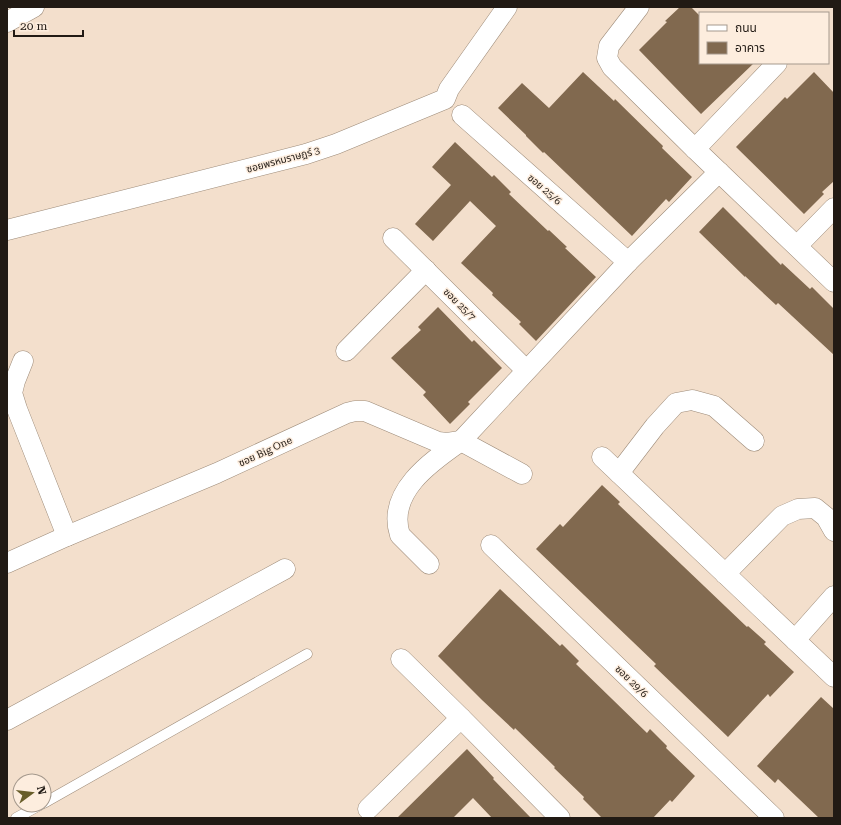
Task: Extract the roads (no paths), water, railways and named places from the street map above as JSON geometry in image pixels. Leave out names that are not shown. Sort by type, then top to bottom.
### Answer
[{"type":"street","points":[[7,22],[34,7]]},
{"type":"street","name":"ซอยพรหมราษฎร์ 3","points":[[7,230],[306,154],[336,144],[445,99],[449,89],[507,7]]},
{"type":"street","points":[[640,7],[609,46],[607,58],[612,67],[834,282]]},
{"type":"street","points":[[695,149],[776,64]]},
{"type":"street","name":"ซอย 25/6","points":[[462,115],[628,262]]},
{"type":"street","points":[[429,564],[400,535],[398,521],[399,508],[407,489],[421,471],[461,440],[628,262],[719,172]]},
{"type":"street","points":[[797,246],[834,208]]},
{"type":"street","name":"ซอย 25/7","points":[[393,238],[526,370]]},
{"type":"street","points":[[346,351],[426,270]]},
{"type":"street","points":[[23,361],[12,393],[67,536]]},
{"type":"street","points":[[619,473],[655,426],[676,403],[692,400],[714,406],[754,441]]},
{"type":"street","name":"ซอย Big One","points":[[7,563],[217,473],[347,413],[365,411],[438,442],[447,443],[461,440]]},
{"type":"street","points":[[461,440],[522,474]]},
{"type":"street","points":[[602,457],[834,677]]},
{"type":"street","points":[[725,574],[782,516],[798,509],[815,508],[826,517],[834,530]]},
{"type":"street","name":"ซอย 29/6","points":[[491,545],[774,818]]},
{"type":"street","points":[[7,720],[285,569]]},
{"type":"street","points":[[795,640],[834,596]]},
{"type":"street","points":[[401,659],[560,818]]},
{"type":"street","points":[[368,809],[461,718]]},
{"type":"lane","points":[[52,798],[307,654]]},
{"type":"lane","points":[[16,818],[25,813]]}]
